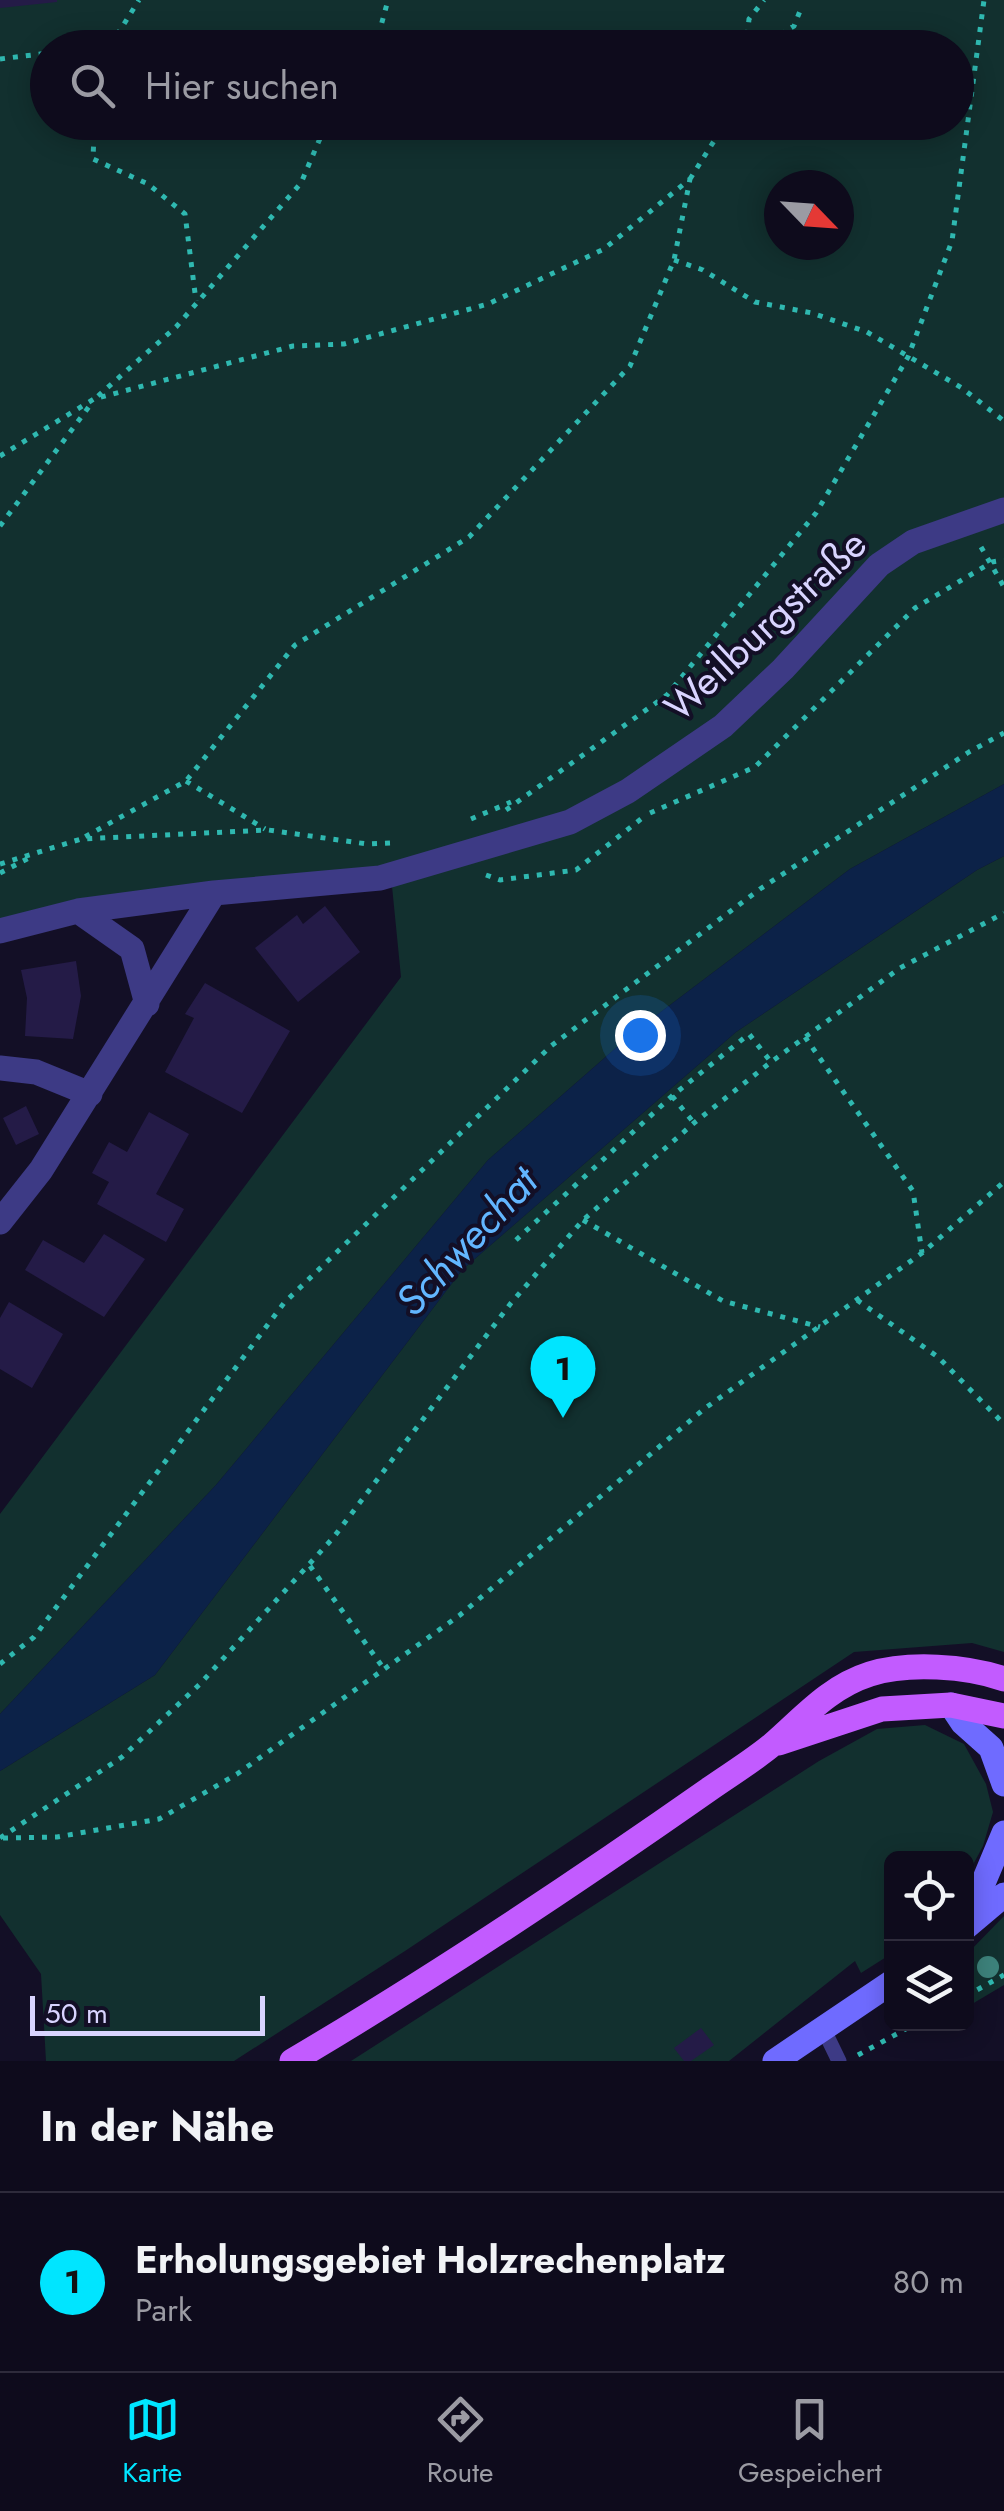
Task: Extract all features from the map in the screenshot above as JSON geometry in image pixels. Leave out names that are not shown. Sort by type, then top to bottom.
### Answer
[{"type":"main road","points":[[292,2061],[503,1932],[770,1746],[828,1693],[872,1673],[935,1666],[1004,1680]]},
{"type":"main road","points":[[770,1746],[882,1709],[951,1705],[1004,1716]]},
{"type":"street","name":"Weilburgstraße","points":[[0,931],[78,911],[214,892],[380,878],[570,822],[628,791],[722,726],[783,668],[879,565],[912,542],[1004,510]]},
{"type":"street","points":[[0,1222],[90,1094],[214,892]]},
{"type":"street","points":[[78,911],[132,950],[147,1004]]},
{"type":"street","points":[[0,1068],[36,1072],[90,1094]]},
{"type":"street","points":[[951,1705],[962,1723],[991,1748],[1004,1784]]},
{"type":"street","points":[[974,1897],[1004,1833]]},
{"type":"street","points":[[974,1920],[1004,1895]]},
{"type":"street","points":[[775,2061],[884,1987]]},
{"type":"lane","points":[[822,2026],[838,2061]]},
{"type":"path","points":[[120,30],[138,0]]},
{"type":"path","points":[[380,30],[388,0]]},
{"type":"path","points":[[748,30],[749,20],[764,0]]},
{"type":"path","points":[[974,75],[984,0]]},
{"type":"path","points":[[787,30],[794,26],[802,6]]},
{"type":"path","points":[[0,59],[30,55]]},
{"type":"path","points":[[94,140],[92,159],[148,184],[185,214],[196,301]]},
{"type":"path","points":[[0,456],[94,400],[176,327],[300,184],[319,140]]},
{"type":"path","points":[[0,526],[94,400],[293,346],[344,344],[488,304],[604,248],[690,179],[715,140]]},
{"type":"path","points":[[523,797],[667,694],[816,513],[908,356],[952,241],[965,140]]},
{"type":"path","points":[[80,839],[186,781],[295,645],[469,537],[630,366],[674,260],[690,179]]},
{"type":"path","points":[[674,260],[703,270],[756,302],[812,313],[867,332],[962,388],[1004,422]]},
{"type":"path","points":[[964,524],[992,562],[1004,587]]},
{"type":"path","points":[[0,1664],[34,1637],[284,1303],[551,1046],[760,889],[1004,733]]},
{"type":"path","points":[[186,781],[268,830]]},
{"type":"path","points":[[0,864],[80,839],[268,830],[367,844],[400,843]]},
{"type":"path","points":[[0,872],[52,846]]},
{"type":"path","points":[[0,1838],[122,1757],[200,1684],[333,1538],[511,1304],[583,1220],[694,1122],[771,1062],[900,968],[1004,913]]},
{"type":"path","points":[[516,1240],[672,1096],[749,1034],[771,1062]]},
{"type":"path","points":[[805,1038],[913,1191],[922,1253]]},
{"type":"path","points":[[672,1096],[694,1122]]},
{"type":"path","points":[[0,1838],[56,1837],[159,1819],[237,1774],[460,1615],[704,1409],[922,1253],[1004,1182]]},
{"type":"path","points":[[583,1220],[723,1300],[820,1327]]},
{"type":"path","points":[[857,1300],[938,1357],[1004,1424]]},
{"type":"path","points":[[309,1564],[384,1669]]},
{"type":"path","points":[[974,1992],[1004,1975]]},
{"type":"path","points":[[846,2061],[902,2031]]},
{"type":"green space","points":[[0,0],[1004,0],[1004,784],[850,869],[633,1033],[488,1160],[216,1485],[0,1714],[0,1514],[401,977],[390,866],[0,922]]},
{"type":"green space","points":[[1004,856],[1004,1652],[972,1643],[854,1652],[234,2061],[46,2061],[41,1974],[0,1915],[0,1771],[155,1675],[462,1270],[736,1032],[977,870]]},
{"type":"green space","points":[[925,1725],[964,1744],[986,1784],[993,1812],[983,1846],[974,1863],[974,1851],[884,1851],[884,1958],[861,1973],[855,1961],[729,2061],[351,2061],[819,1761],[877,1729]]},
{"type":"green space","points":[[1004,1916],[1004,1985],[974,2003],[974,1947]]},
{"type":"water","name":"Schwechat","points":[[1004,784],[1004,856],[977,870],[736,1032],[462,1270],[155,1675],[0,1771],[0,1714],[216,1485],[488,1160],[633,1033],[850,869]]},
{"type":"building","points":[[0,0],[57,0],[57,2],[0,8]]},
{"type":"building","points":[[325,906],[360,952],[298,1002],[255,948],[297,915],[303,924]]},
{"type":"building","points":[[76,961],[81,996],[73,1039],[25,1036],[27,998],[21,970]]},
{"type":"building","points":[[205,983],[290,1031],[242,1113],[165,1072],[194,1018],[185,1014]]},
{"type":"building","points":[[26,1106],[39,1134],[16,1145],[3,1118]]},
{"type":"building","points":[[149,1112],[189,1134],[156,1194],[184,1209],[166,1242],[97,1204],[109,1182],[92,1173],[109,1142],[127,1152]]},
{"type":"building","points":[[104,1234],[145,1259],[104,1317],[25,1270],[43,1240],[84,1263]]},
{"type":"building","points":[[9,1302],[63,1334],[32,1388],[0,1369],[0,1318]]},
{"type":"building","points":[[701,2028],[714,2045],[691,2061],[684,2061],[674,2048]]},
{"type":"place","name":"Erholungsgebiet Holzrechenplatz","points":[[563,1418]]}]
